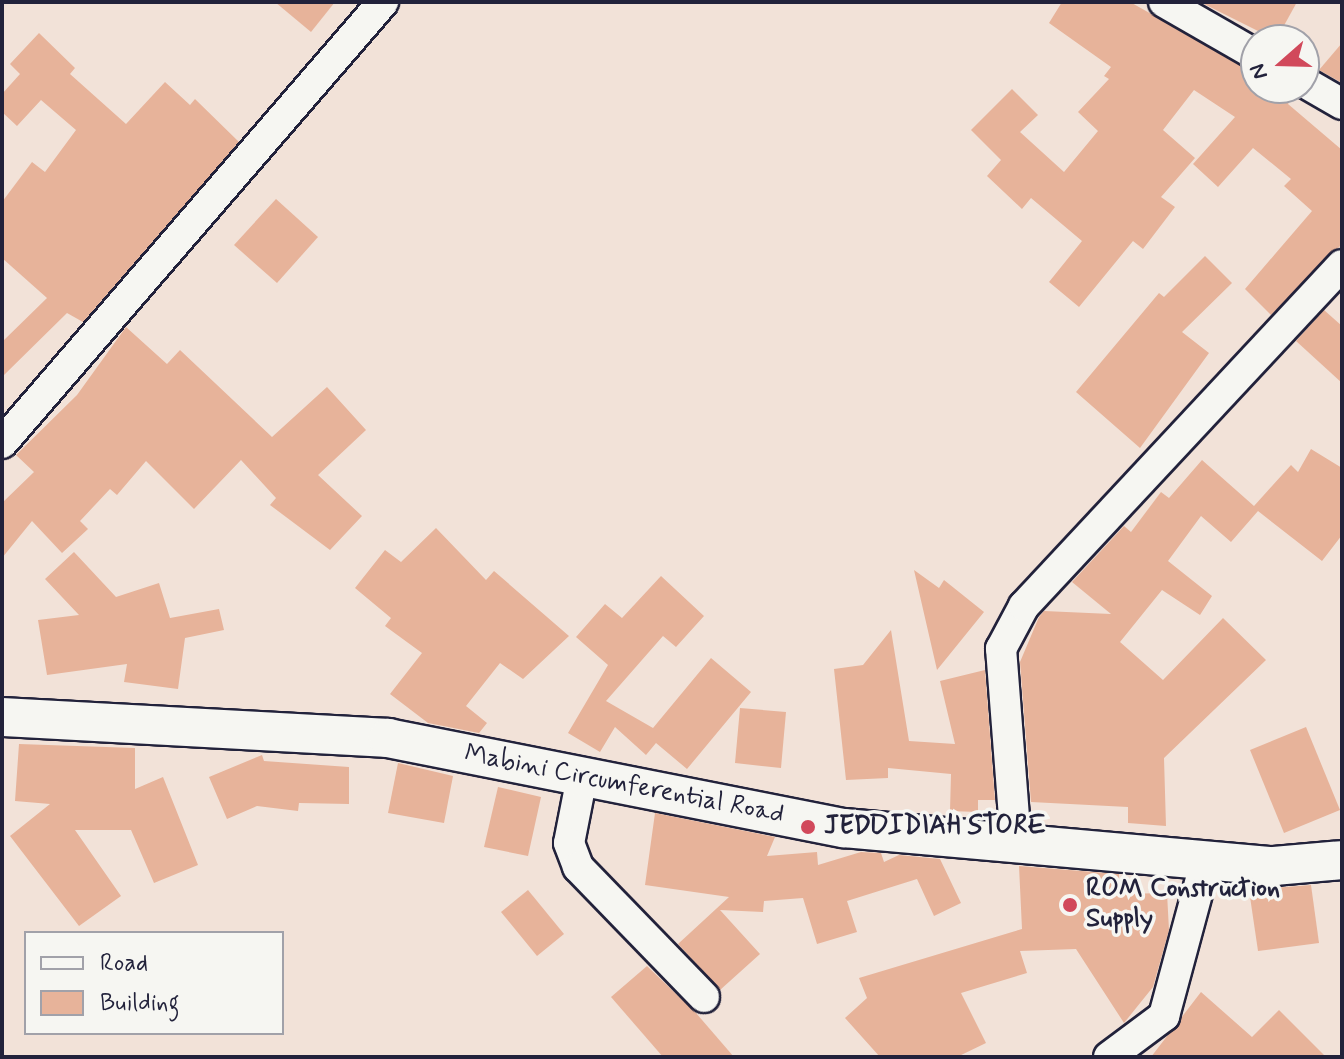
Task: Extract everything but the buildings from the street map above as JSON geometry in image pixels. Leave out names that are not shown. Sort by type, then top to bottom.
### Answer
[{"type":"main road","name":"Mabini Circumferential Road","points":[[2,717],[388,738],[844,828],[1274,866],[1342,860]]},
{"type":"street","points":[[2,443],[383,2]]},
{"type":"street","points":[[1164,2],[1240,46]]},
{"type":"street","points":[[1320,91],[1342,104]]},
{"type":"street","points":[[1016,843],[1001,649],[1024,606],[1342,265]]},
{"type":"street","points":[[582,777],[569,843],[578,867],[704,997]]},
{"type":"street","points":[[1109,1057],[1164,1016],[1206,860]]},
{"type":"place","name":"JEDDIDIAH STORE","points":[[808,827]]},
{"type":"place","name":"ROM Construction Supply","points":[[1070,905]]}]
